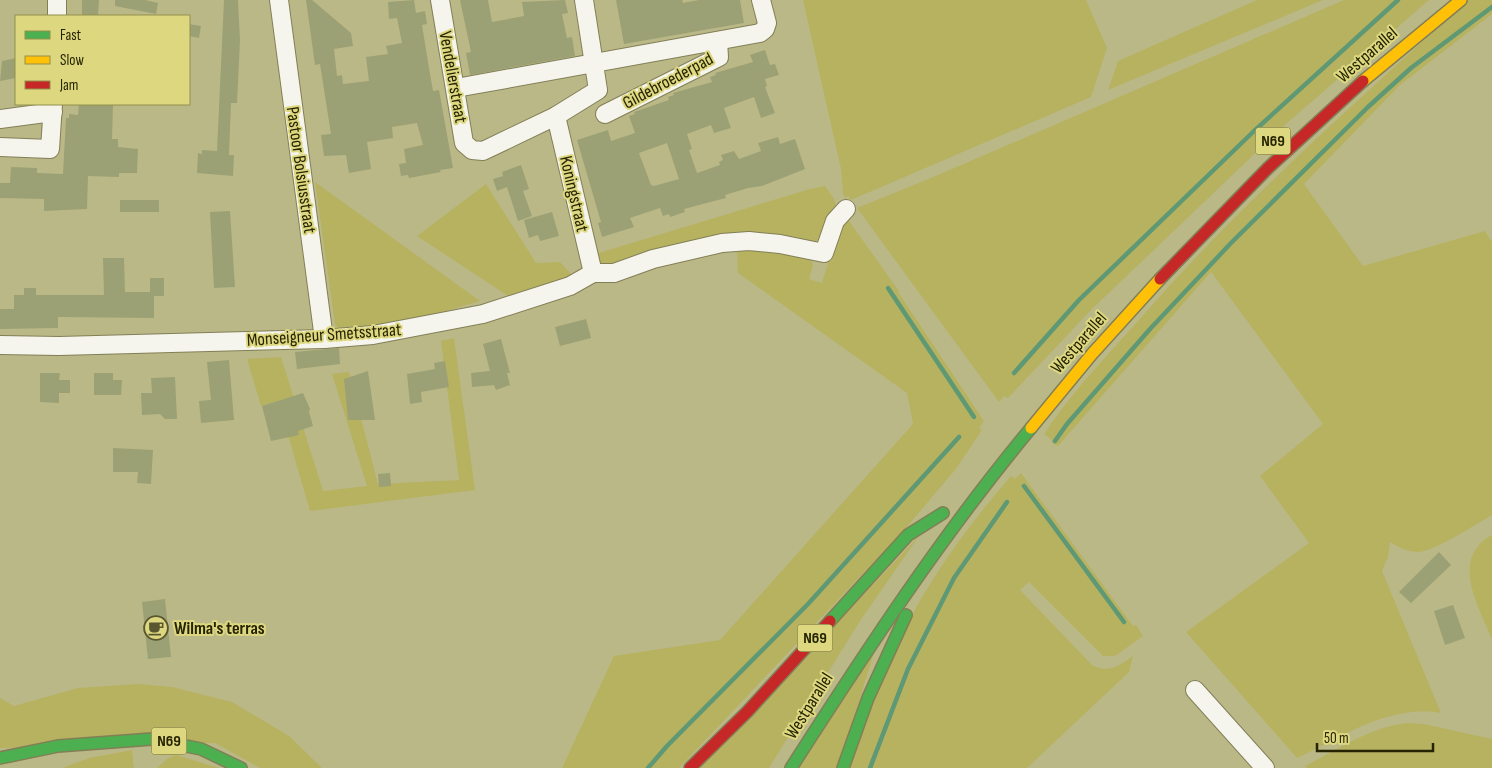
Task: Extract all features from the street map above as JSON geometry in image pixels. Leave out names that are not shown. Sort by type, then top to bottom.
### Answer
[{"type":"main road","name":"Westparallel","points":[[791,768],[827,709],[921,570],[1011,451],[1124,317],[1181,255],[1338,104],[1461,0]]},
{"type":"main road","name":"N69","points":[[690,768],[748,711],[908,535],[946,509],[923,541]]},
{"type":"main road","name":"N69","points":[[843,768],[866,704],[910,607],[921,570]]},
{"type":"main road","name":"N69","points":[[0,758],[58,746],[92,745],[119,740],[165,741],[202,749],[241,768]]},
{"type":"main road","name":"N69","points":[[70,757],[92,745]]},
{"type":"main road","points":[[0,764],[2,768]]},
{"type":"street","points":[[57,0],[57,15]]},
{"type":"street","name":"Pastoor Bolsiusstraat","points":[[279,0],[324,339]]},
{"type":"street","name":"Vendelierstraat","points":[[440,0],[464,143],[472,150],[484,150],[556,116]]},
{"type":"street","points":[[556,116],[598,90],[584,0]]},
{"type":"street","name":"Gildebroederpad","points":[[594,63],[760,33],[766,29],[767,23],[760,0]]},
{"type":"street","name":"Gildebroederpad","points":[[605,114],[719,57],[718,41]]},
{"type":"street","points":[[456,88],[594,63]]},
{"type":"street","points":[[0,119],[53,108],[50,149],[0,147]]},
{"type":"street","name":"Koningstraat","points":[[556,116],[593,273]]},
{"type":"street","name":"Monseigneur Smetsstraat","points":[[0,345],[60,346],[324,339],[373,335],[459,320],[529,301],[578,282],[593,273],[614,273],[653,259],[722,244],[740,242],[780,244],[824,253],[835,220],[846,209]]},
{"type":"street","points":[[1196,690],[1265,768]]},
{"type":"shaded area","points":[[803,0],[1086,0],[1107,48],[1091,97],[851,200],[848,196],[845,198],[843,194],[841,169]]},
{"type":"shaded area","points":[[1257,0],[1323,0],[1108,90],[1118,61]]},
{"type":"shaded area","points":[[1344,0],[1429,0],[1286,124],[1091,310],[1008,398],[1004,396],[999,402],[857,208]]},
{"type":"shaded area","points":[[1468,0],[1492,0],[1492,14],[1400,85],[1304,184],[1363,266],[1485,231],[1492,242],[1492,515],[1445,542],[1419,552],[1400,548],[1390,542],[1388,557],[1382,571],[1441,713],[1422,711],[1384,718],[1366,724],[1297,758],[1186,632],[1309,543],[1260,476],[1323,424],[1211,272],[1058,446],[1053,444],[1051,439],[1044,434],[1065,404],[1089,376],[1216,237],[1298,156]]},
{"type":"shaded area","points":[[315,182],[480,301],[395,326],[339,330],[335,324]]},
{"type":"shaded area","points":[[486,184],[536,263],[560,262],[575,278],[511,298],[417,236]]},
{"type":"shaded area","points":[[825,186],[834,199],[836,206],[820,239],[813,242],[780,237],[606,268],[594,261],[592,255],[810,189]]},
{"type":"shaded area","points":[[849,221],[899,291],[984,421],[979,428],[982,430],[955,470],[906,528],[679,768],[562,768],[614,656],[720,640],[913,424],[907,393],[738,273],[737,248],[751,248],[810,257],[813,265],[809,279],[822,283],[839,226]]},
{"type":"shaded area","points":[[454,338],[475,490],[310,511],[278,401],[261,406],[247,359],[281,357],[323,491],[367,486],[332,374],[349,372],[378,484],[459,480],[441,341]]},
{"type":"shaded area","points":[[1021,473],[1133,626],[1136,625],[1143,636],[1115,656],[1103,656],[1029,582],[1020,590],[1092,665],[1103,669],[1114,667],[1133,656],[1129,672],[1027,768],[848,768],[893,654],[917,606],[945,560],[977,517],[1011,476],[1015,479]]},
{"type":"shaded area","points":[[1492,535],[1492,639],[1475,598],[1470,570],[1472,556],[1479,545]]},
{"type":"shaded area","points":[[919,536],[860,621],[769,768],[700,768]]},
{"type":"shaded area","points":[[878,640],[838,768],[797,768]]},
{"type":"shaded area","points":[[138,684],[172,687],[232,702],[289,736],[322,768],[260,768],[215,743],[0,748],[0,698],[14,706],[78,688]]},
{"type":"shaded area","points":[[1407,723],[1424,724],[1492,739],[1492,768],[1307,768],[1305,766],[1367,734],[1393,725]]},
{"type":"shaded area","points":[[132,750],[134,768],[62,768],[89,758]]},
{"type":"shaded area","points":[[176,755],[219,768],[157,768],[167,759]]},
{"type":"building","points":[[82,0],[99,0],[98,15],[82,15]]},
{"type":"building","points":[[115,0],[145,0],[158,3],[156,14],[115,6]]},
{"type":"building","points":[[224,0],[238,0],[240,40],[237,103],[231,103],[229,155],[234,155],[233,176],[197,173],[198,153],[202,154],[202,150],[217,151]]},
{"type":"building","points":[[306,0],[312,0],[351,33],[353,46],[334,49],[337,76],[342,75],[343,84],[369,81],[366,57],[388,54],[386,46],[402,43],[397,18],[389,19],[388,2],[414,0],[416,13],[425,11],[427,24],[422,25],[433,91],[439,90],[453,168],[409,178],[408,175],[401,176],[399,164],[406,163],[404,149],[423,145],[417,123],[392,127],[393,138],[367,142],[371,169],[349,173],[346,155],[324,156],[321,135],[331,134],[320,64],[315,65]]},
{"type":"building","points":[[460,0],[488,0],[492,22],[524,16],[522,2],[565,0],[568,13],[562,14],[567,38],[572,37],[575,56],[470,75],[466,53],[471,52]]},
{"type":"building","points":[[616,0],[682,0],[683,3],[699,0],[740,0],[744,23],[624,44]]},
{"type":"building","points":[[190,24],[201,26],[199,38],[190,36]]},
{"type":"building","points":[[765,50],[770,65],[775,64],[779,75],[765,79],[767,86],[765,87],[775,113],[761,118],[754,97],[724,108],[731,128],[714,133],[711,125],[687,134],[692,149],[689,150],[697,173],[720,165],[719,162],[723,160],[721,155],[734,151],[739,159],[761,151],[758,143],[778,137],[780,144],[795,139],[805,169],[762,186],[725,195],[726,198],[684,209],[685,212],[670,217],[669,214],[663,216],[660,208],[630,218],[634,227],[602,237],[598,223],[601,222],[577,140],[608,130],[611,141],[635,133],[629,116],[635,114],[634,112],[669,100],[668,97],[674,95],[673,93],[712,82],[710,77],[716,75],[715,73],[753,62],[750,55]],"holes":[[[667,143],[679,179],[654,186],[651,185],[639,153]]]},
{"type":"building","points":[[15,58],[15,78],[0,81],[2,61]]},
{"type":"building","points":[[79,105],[113,105],[112,139],[118,139],[118,147],[138,149],[137,173],[119,173],[119,177],[88,176],[87,209],[44,211],[44,199],[0,198],[0,183],[10,183],[11,167],[37,168],[37,173],[63,174],[66,118],[69,118],[69,114],[78,115]]},
{"type":"building","points":[[521,165],[529,189],[523,191],[532,216],[518,221],[507,187],[497,191],[493,179],[503,176],[502,172]]},
{"type":"building","points":[[120,200],[159,200],[159,212],[120,212]]},
{"type":"building","points":[[230,211],[235,287],[214,288],[210,212]]},
{"type":"building","points":[[552,212],[559,236],[540,241],[538,235],[529,238],[524,220]]},
{"type":"building","points":[[103,258],[124,258],[125,292],[150,292],[150,278],[164,278],[164,296],[154,296],[154,318],[58,317],[58,328],[0,329],[0,309],[14,309],[14,295],[24,295],[24,288],[36,288],[36,295],[104,295]]},
{"type":"building","points":[[586,319],[591,338],[560,346],[555,327]]},
{"type":"building","points":[[501,339],[510,373],[507,373],[510,385],[496,390],[494,385],[472,387],[471,373],[490,371],[483,344]]},
{"type":"building","points":[[339,348],[340,364],[297,369],[295,352]]},
{"type":"building","points":[[229,360],[234,420],[201,423],[199,401],[211,400],[207,362]]},
{"type":"building","points":[[445,361],[449,387],[421,392],[422,402],[410,404],[407,374],[435,369],[434,363]]},
{"type":"building","points":[[368,371],[375,420],[348,420],[344,379]]},
{"type":"building","points":[[40,373],[60,373],[59,380],[70,380],[70,393],[59,393],[59,403],[40,402]]},
{"type":"building","points":[[94,373],[113,373],[113,380],[122,380],[121,395],[94,395]]},
{"type":"building","points":[[175,377],[177,419],[165,419],[160,414],[142,415],[141,393],[152,393],[151,378]]},
{"type":"building","points":[[303,393],[310,409],[309,412],[313,426],[298,431],[299,435],[271,441],[262,406]]},
{"type":"building","points":[[113,448],[153,450],[151,484],[137,483],[138,472],[113,472]]},
{"type":"building","points":[[390,473],[391,486],[379,487],[378,474]]},
{"type":"building","points":[[1439,552],[1451,565],[1411,603],[1399,592]]},
{"type":"building","points":[[165,599],[171,657],[148,659],[142,602]]},
{"type":"building","points":[[1453,605],[1465,638],[1445,645],[1434,611]]},
{"type":"waterway","points":[[1014,373],[1079,300],[1253,132],[1398,0]]},
{"type":"waterway","points":[[1055,441],[1067,424],[1150,329],[1231,243],[1368,107],[1411,68],[1492,7]]},
{"type":"waterway","points":[[888,288],[974,417]]},
{"type":"waterway","points":[[648,768],[667,746],[808,604],[959,437]]},
{"type":"waterway","points":[[1024,486],[1124,622]]},
{"type":"waterway","points":[[870,768],[908,669],[954,578],[1007,502]]},
{"type":"traffic: fast","points":[[791,768],[906,594],[966,510],[1031,428]]},
{"type":"traffic: fast","points":[[830,621],[908,535],[943,513]]},
{"type":"traffic: fast","points":[[843,768],[868,698],[906,615]]},
{"type":"traffic: fast","points":[[0,758],[58,746],[152,739],[201,749],[241,768]]},
{"type":"traffic: slow","points":[[1363,81],[1461,0]]},
{"type":"traffic: slow","points":[[1031,428],[1092,354],[1160,279]]},
{"type":"traffic: jam","points":[[1160,279],[1268,168],[1363,81]]},
{"type":"traffic: jam","points":[[690,768],[748,711],[830,621]]},
{"type":"place","name":"Wilma's terras","points":[[156,628]]}]
